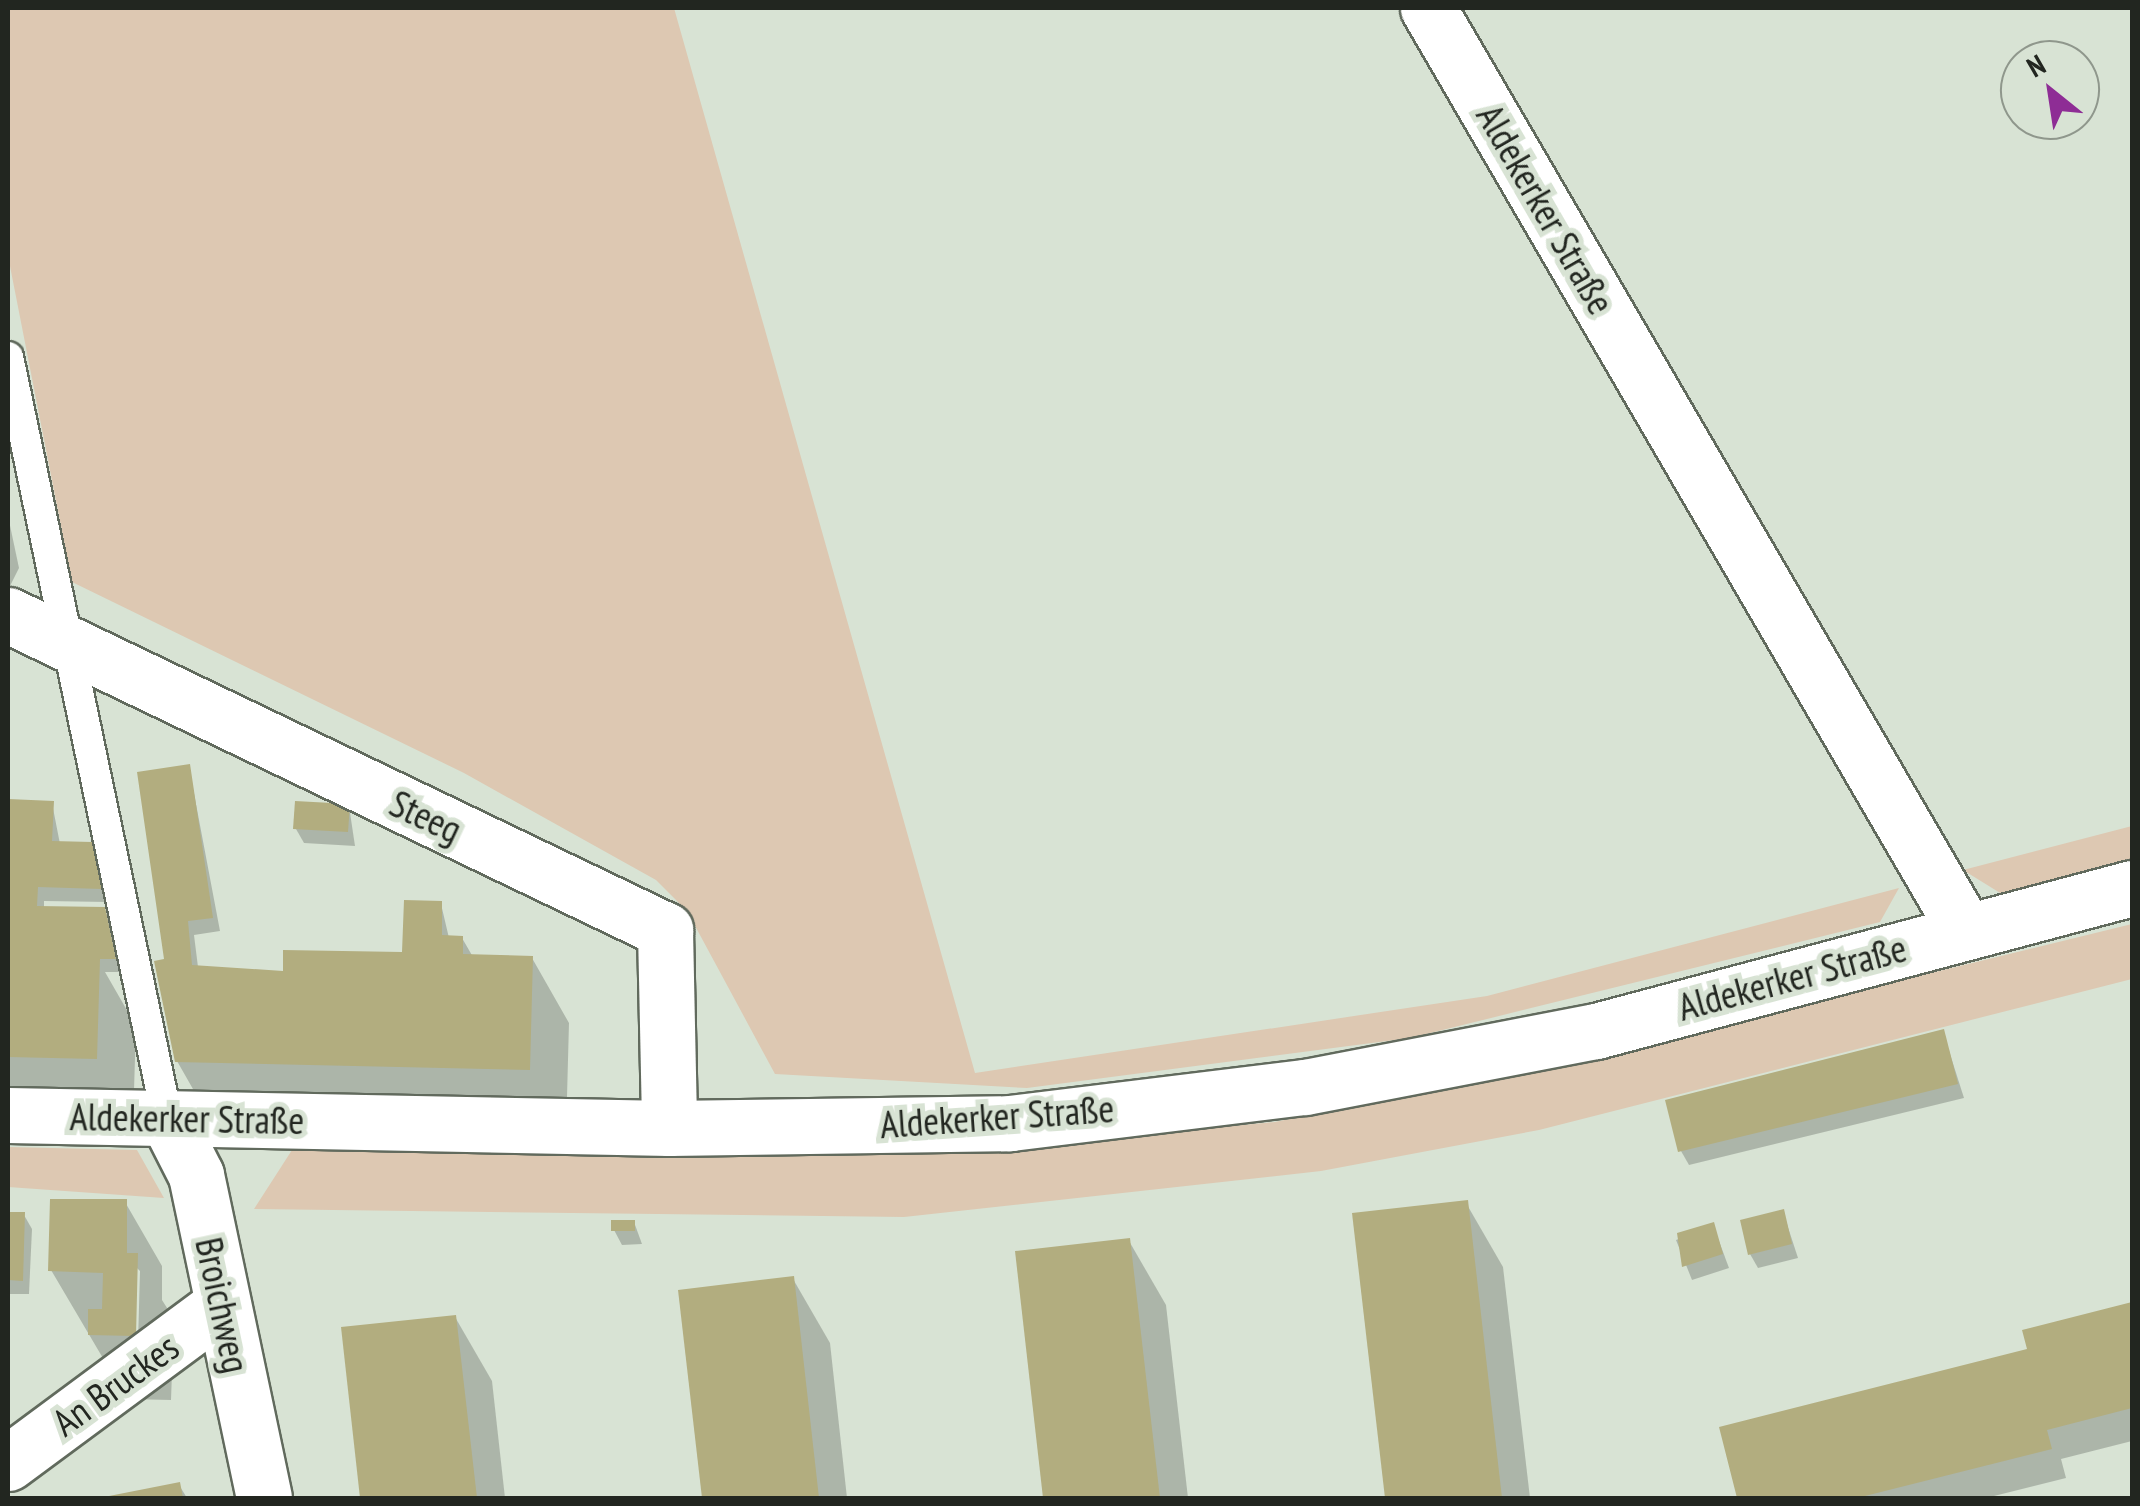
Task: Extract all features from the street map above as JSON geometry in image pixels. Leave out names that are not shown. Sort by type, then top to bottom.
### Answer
[{"type":"street","name":"Aldekerker Straße","points":[[1428,8],[1966,930]]},
{"type":"street","name":"Steeg","points":[[8,615],[665,930],[669,1128]]},
{"type":"street","name":"Aldekerker Straße","points":[[8,1114],[669,1128],[1010,1123],[1305,1087],[1596,1031],[2132,888]]},
{"type":"street","name":"Broichweg","points":[[167,1118],[196,1176],[264,1498]]},
{"type":"street","name":"An Bruckes","points":[[8,1463],[223,1304]]},
{"type":"lane","points":[[8,357],[167,1118]]},
{"type":"shaded area","points":[[8,8],[674,8],[975,1073],[1487,996],[1899,888],[1880,922],[1410,1038],[1027,1088],[775,1074],[687,911],[656,880],[464,773],[72,582],[8,256]]},
{"type":"shaded area","points":[[2132,826],[2132,862],[2005,896],[1963,870]]},
{"type":"shaded area","points":[[2132,924],[2132,979],[1539,1130],[1321,1171],[904,1217],[254,1209],[292,1150],[943,1153],[1275,1122],[1595,1055]]},
{"type":"shaded area","points":[[8,1147],[137,1150],[164,1198],[8,1187]]},
{"type":"building","points":[[190,764],[213,918],[188,921],[192,965],[283,971],[283,950],[402,952],[404,900],[442,901],[442,935],[463,936],[463,954],[533,956],[530,1070],[175,1062],[154,961],[164,959],[137,772]]},
{"type":"building","points":[[8,799],[54,801],[52,841],[92,842],[102,889],[38,887],[37,906],[105,907],[116,959],[100,959],[97,1059],[8,1057]]},
{"type":"building","points":[[295,801],[350,804],[348,832],[293,829]]},
{"type":"building","points":[[1944,1029],[1958,1084],[1678,1152],[1665,1100]]},
{"type":"building","points":[[50,1199],[127,1199],[127,1253],[138,1253],[136,1336],[88,1335],[88,1309],[102,1309],[103,1273],[48,1271]]},
{"type":"building","points":[[1468,1200],[1502,1498],[1385,1498],[1352,1213]]},
{"type":"building","points":[[1784,1209],[1792,1244],[1748,1255],[1740,1220]]},
{"type":"building","points":[[8,1212],[25,1212],[23,1281],[8,1280]]},
{"type":"building","points":[[611,1220],[635,1220],[635,1231],[611,1231]]},
{"type":"building","points":[[1714,1222],[1723,1254],[1682,1267],[1677,1233]]},
{"type":"building","points":[[1130,1238],[1160,1498],[1043,1498],[1015,1251]]},
{"type":"building","points":[[794,1276],[819,1498],[702,1498],[678,1290]]},
{"type":"building","points":[[2132,1302],[2132,1408],[2047,1430],[2052,1449],[1857,1498],[1737,1498],[1719,1427],[2027,1349],[2022,1330]]},
{"type":"building","points":[[456,1315],[477,1498],[360,1498],[341,1327]]},
{"type":"building","points":[[180,1482],[183,1498],[104,1498],[104,1497]]}]
